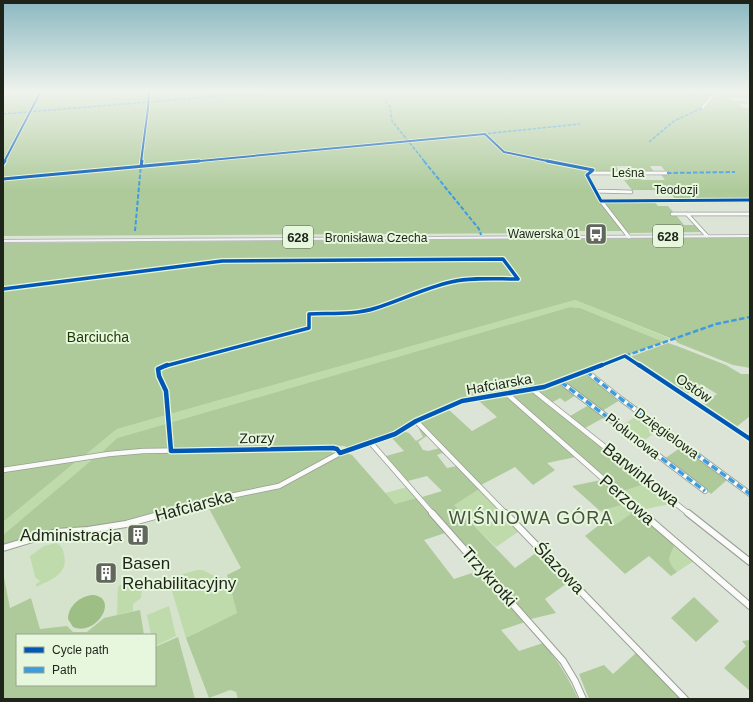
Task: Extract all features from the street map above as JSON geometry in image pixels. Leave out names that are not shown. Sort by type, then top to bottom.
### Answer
[{"type":"main road","name":"628","points":[[628,236],[750,235]]},
{"type":"main road","name":"Bronisława Czecha","points":[[3,240],[628,236]]},
{"type":"street","points":[[593,170],[587,175],[595,191],[628,236]]},
{"type":"street","name":"Leśna","points":[[589,173],[667,173]]},
{"type":"street","points":[[595,191],[631,192]]},
{"type":"street","name":"Teodozji","points":[[601,201],[750,200]]},
{"type":"street","points":[[672,214],[750,214]]},
{"type":"street","points":[[687,214],[706,235]]},
{"type":"street","name":"Hafciarska","points":[[3,548],[56,532],[88,530],[126,524],[206,501],[279,486],[340,453],[395,434],[416,421],[462,401],[532,389],[561,382],[625,356]]},
{"type":"street","name":"Ostów","points":[[625,356],[750,439]]},
{"type":"street","name":"Dzięgielowa","points":[[586,371],[750,494]]},
{"type":"street","name":"Piołunowa","points":[[561,382],[704,491]]},
{"type":"street","name":"Barwinkowa","points":[[532,389],[750,562]]},
{"type":"street","name":"Perzowa","points":[[506,393],[654,524],[750,606]]},
{"type":"street","name":"Ślazowa","points":[[416,421],[685,699]]},
{"type":"street","name":"Trzykrotki","points":[[371,443],[563,661],[575,681],[583,699]]},
{"type":"street","name":"Zorzy","points":[[3,470],[143,450],[337,448],[340,453]]},
{"type":"shaded area","points":[[602,235],[603,236],[3,239]]},
{"type":"shaded area","points":[[575,300],[671,339],[664,342],[580,308],[570,307],[117,438],[100,454],[84,456],[117,429]]},
{"type":"shaded area","points":[[640,414],[660,429],[642,442],[621,426]]},
{"type":"shaded area","points":[[94,458],[3,535],[3,522],[78,460]]},
{"type":"shaded area","points":[[648,483],[675,503],[641,510],[620,492]]},
{"type":"shaded area","points":[[407,487],[416,498],[395,504],[385,493]]},
{"type":"shaded area","points":[[481,488],[521,530],[496,547],[453,505]]},
{"type":"shaded area","points":[[624,500],[636,510],[615,525],[600,511],[622,505]]},
{"type":"shaded area","points":[[206,503],[312,699],[27,699],[156,686],[156,634],[16,634],[16,642],[3,572],[3,551],[120,528]]},
{"type":"shaded area","points":[[672,541],[694,561],[677,572],[670,563],[670,555],[674,547]]},
{"type":"shaded area","points":[[56,543],[63,551],[65,562],[64,567],[57,576],[36,587],[36,584],[40,581],[35,577],[30,556],[44,546]]},
{"type":"shaded area","points":[[202,570],[215,576],[228,579],[237,613],[186,638],[169,581],[173,577]]},
{"type":"shaded area","points":[[138,582],[142,588],[141,598],[133,604],[133,611],[117,615],[118,587],[120,585]]},
{"type":"shaded area","points":[[93,595],[101,598],[104,603],[105,609],[102,616],[90,627],[82,629],[73,627],[68,619],[72,606],[84,597]]},
{"type":"shaded area","points":[[169,606],[176,636],[156,646],[156,634],[151,634],[147,615]]},
{"type":"green space","points":[[3,124],[750,124],[750,200],[676,200],[668,190],[632,190],[624,180],[629,180],[624,174],[635,174],[642,180],[665,180],[660,173],[667,173],[661,166],[650,166],[654,172],[631,173],[627,166],[616,166],[620,173],[585,174],[593,191],[623,231],[577,231],[571,233],[3,236]]},
{"type":"green space","points":[[603,201],[654,201],[658,206],[668,206],[674,213],[671,214],[675,214],[684,225],[696,225],[702,232],[629,233],[621,226]]},
{"type":"green space","name":"Barciucha","points":[[750,237],[750,368],[733,365],[575,300],[117,429],[84,456],[3,468],[3,243]]},
{"type":"green space","points":[[570,307],[580,308],[664,342],[544,386],[464,400],[394,433],[346,448],[345,446],[136,450],[100,454],[117,438]]},
{"type":"green space","points":[[668,343],[726,365],[741,374],[750,374],[750,416],[735,428],[701,405],[717,394],[701,384],[685,395],[630,357]]},
{"type":"green space","points":[[584,373],[620,400],[602,411],[563,382]]},
{"type":"green space","points":[[559,383],[576,395],[565,402],[560,398],[551,403],[536,391]]},
{"type":"green space","points":[[533,391],[648,483],[620,492],[509,395]]},
{"type":"green space","points":[[502,396],[510,399],[576,457],[547,463],[555,470],[533,485],[515,467],[481,485],[418,421],[449,410],[472,431],[497,417],[479,401],[457,406],[468,401]]},
{"type":"green space","points":[[589,405],[605,417],[585,428],[570,416]]},
{"type":"green space","points":[[420,427],[428,435],[418,442],[423,450],[428,451],[440,448],[448,457],[442,453],[437,455],[447,468],[457,466],[481,488],[454,505],[515,568],[540,550],[570,581],[545,599],[556,613],[531,619],[422,497],[442,491],[427,476],[408,481],[386,456],[404,451],[391,437],[401,431],[409,433],[416,441],[423,437],[419,429]]},
{"type":"green space","points":[[683,446],[728,479],[711,494],[664,459]]},
{"type":"green space","points":[[332,449],[333,455],[279,484],[233,493],[152,516],[3,545],[3,535],[94,458],[131,453]]},
{"type":"green space","points":[[346,453],[352,455],[395,504],[416,498],[448,532],[424,540],[454,579],[481,570],[525,622],[501,630],[519,651],[543,643],[563,670],[578,699],[238,699],[236,692],[230,690],[209,698],[186,638],[237,613],[227,575],[241,568],[206,503],[267,490]]},
{"type":"green space","points":[[78,460],[3,522],[3,472]]},
{"type":"green space","points":[[601,480],[624,500],[622,505],[600,511],[572,486]]},
{"type":"green space","points":[[636,510],[672,541],[674,547],[670,555],[670,563],[677,572],[671,576],[649,556],[625,574],[585,536],[608,518],[615,525]]},
{"type":"green space","points":[[3,572],[10,608],[31,598],[40,629],[67,626],[73,632],[87,632],[104,618],[140,610],[144,634],[16,634],[16,686],[156,686],[156,647],[178,637],[195,699],[3,699]]},
{"type":"green space","points":[[694,597],[719,621],[696,642],[671,618]]},
{"type":"green space","points":[[750,640],[750,691],[724,668],[746,646],[742,641]]},
{"type":"green space","points":[[636,653],[681,699],[589,699],[579,674],[604,665],[613,674]]},
{"type":"marked path","points":[[394,124],[479,229],[481,235]]},
{"type":"marked path","points":[[483,134],[580,124]]},
{"type":"marked path","points":[[649,142],[652,141],[656,135],[670,124]]},
{"type":"marked path","points":[[135,231],[141,164]]},
{"type":"marked path","points":[[667,173],[735,172]]},
{"type":"marked path","points":[[625,356],[716,324],[750,317]]},
{"type":"marked path","points":[[586,371],[621,399],[750,494]]},
{"type":"marked path","points":[[561,382],[705,491]]},
{"type":"cycle path","points":[[3,164],[24,124]]},
{"type":"cycle path","points":[[141,166],[146,124]]},
{"type":"cycle path","points":[[3,179],[485,134],[504,152],[593,170]]},
{"type":"cycle path","points":[[593,170],[587,175],[601,201],[750,200]]},
{"type":"cycle path","points":[[3,289],[222,261],[503,259],[518,279]]},
{"type":"cycle path","points":[[518,279],[466,280],[451,282],[409,295],[376,308],[359,312],[309,314],[309,328],[173,363],[158,369],[160,379],[166,391],[170,421],[171,451],[333,448],[337,449],[340,453],[395,434],[416,421],[462,401],[544,387],[625,356],[750,439]]},
{"type":"place","name":"Wawerska 01","points":[[596,234]]},
{"type":"place","name":"Administracja","points":[[138,535]]},
{"type":"place","name":"Basen Rehabilitacyjny","points":[[106,573]]},
{"type":"district","name":"WIŚNIOWA GÓRA","points":[[531,518]]}]
